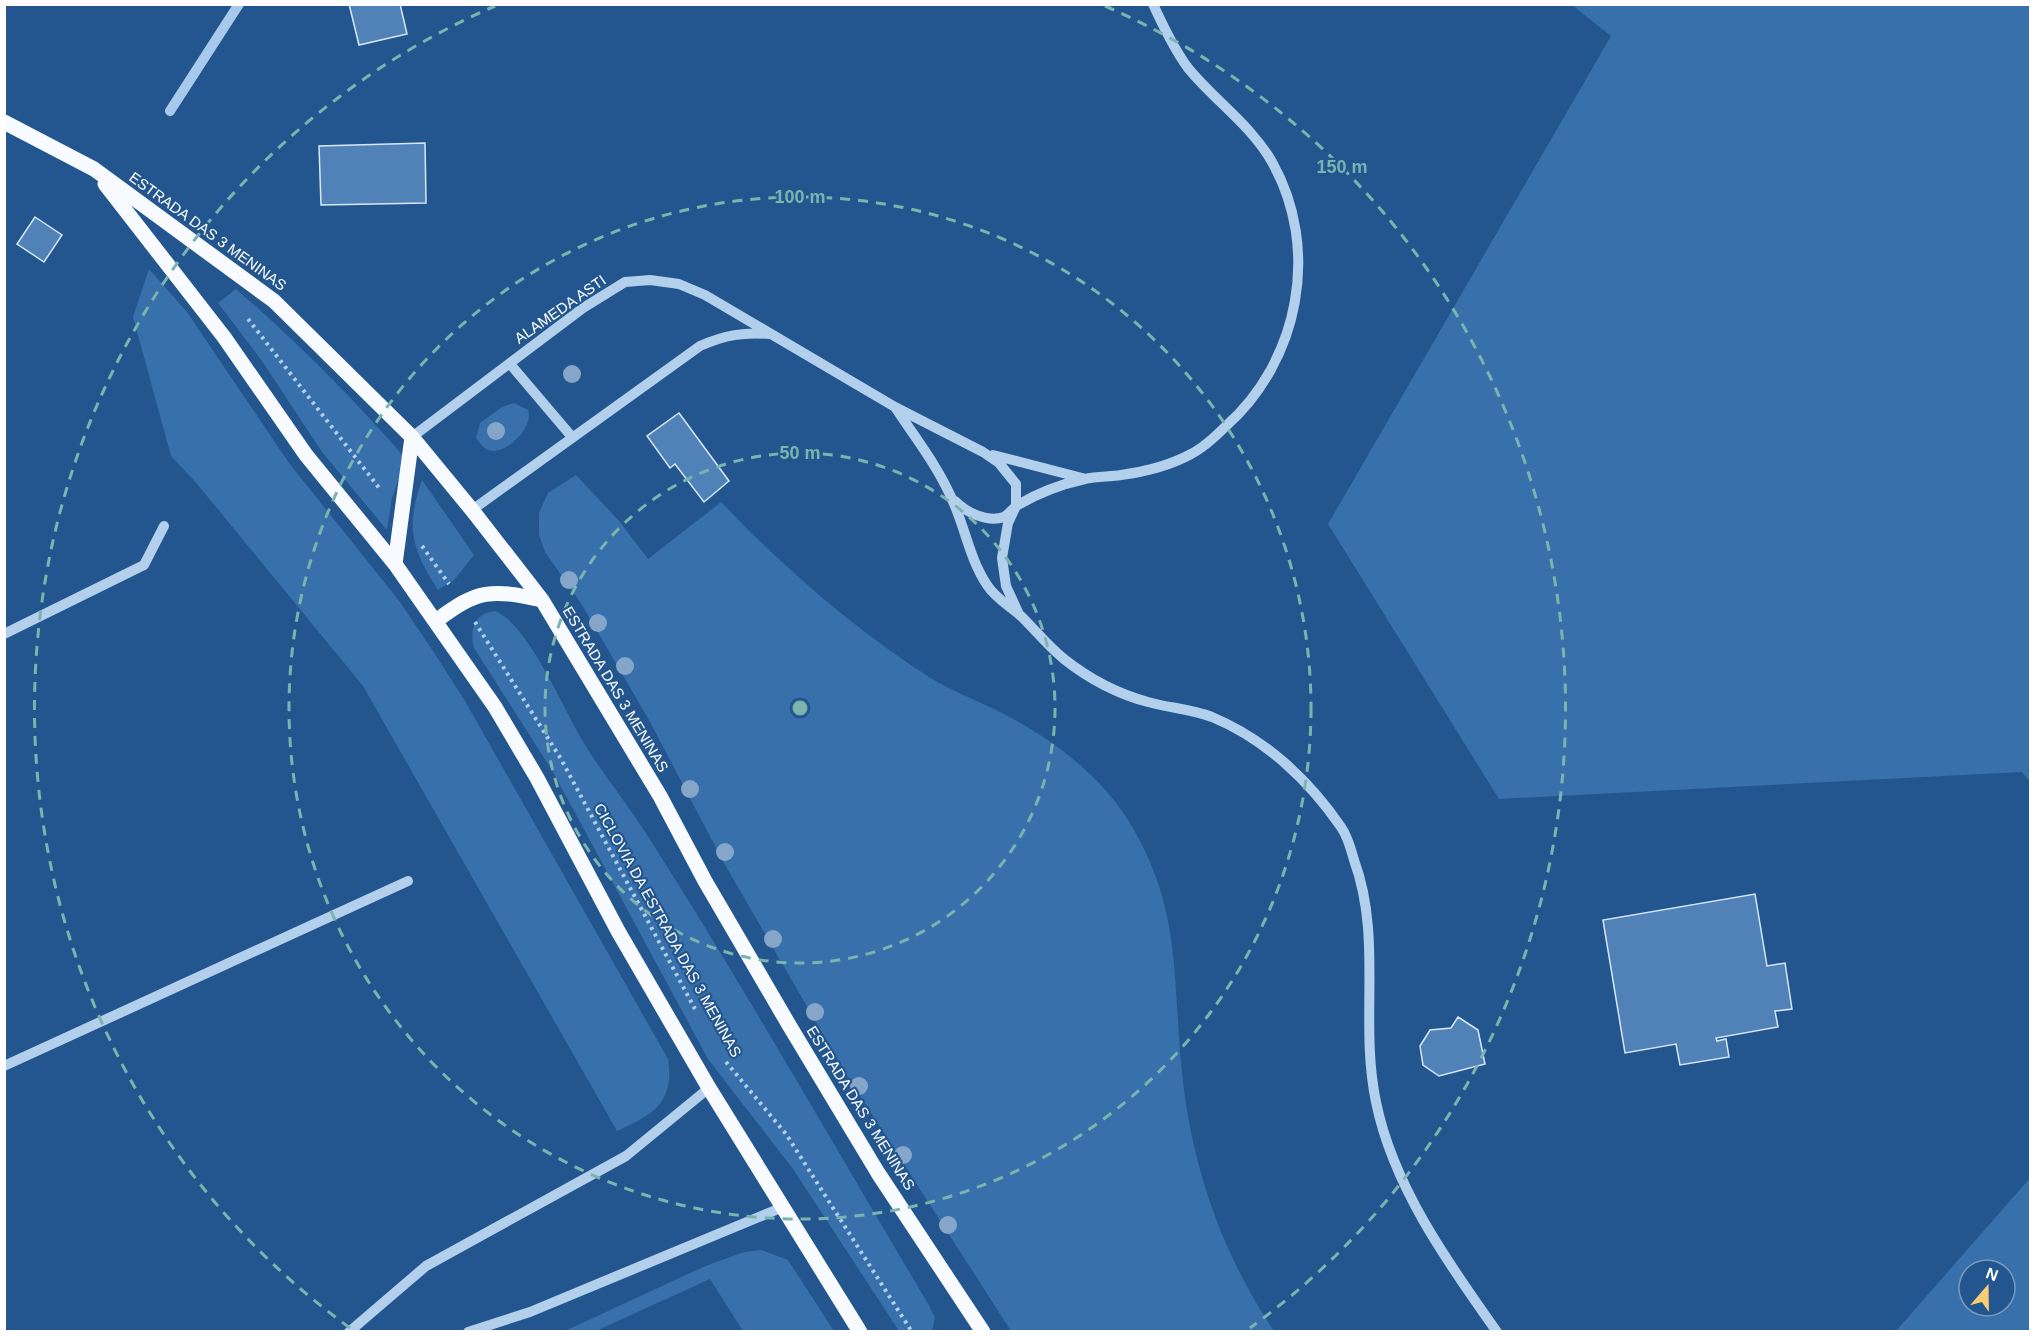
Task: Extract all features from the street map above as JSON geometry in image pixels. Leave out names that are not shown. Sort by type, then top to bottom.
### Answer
[{"type":"main road","name":"ESTRADA DAS 3 MENINAS","points":[[4,122],[94,170],[274,301],[412,437],[472,510],[542,600],[660,796],[705,881],[789,1025],[878,1173],[978,1330]]},
{"type":"main road","name":"ESTRADA DAS 3 MENINAS","points":[[94,170],[224,337],[306,454],[394,564],[495,707],[537,778],[618,931],[709,1088],[860,1332]]},
{"type":"main road","points":[[394,564],[412,437]]},
{"type":"main road","points":[[436,621],[461,602],[477,595],[499,592],[542,600]]},
{"type":"street","points":[[952,499],[966,512],[993,518],[1004,516],[1016,506],[1047,491],[1086,479],[1124,475],[1191,454],[1244,411],[1268,376],[1285,339],[1296,302],[1299,265],[1296,226],[1287,189],[1251,132],[1188,67],[1153,4]]},
{"type":"street","name":"ALAMEDA ASTI","points":[[412,437],[583,308],[625,282],[650,280],[679,284],[705,295],[895,407],[983,452]]},
{"type":"street","name":"ALAMEDA ASTI","points":[[472,510],[700,346],[734,334],[775,335]]},
{"type":"street","points":[[510,364],[572,437]]},
{"type":"street","points":[[895,407],[952,499],[970,552],[988,588],[1063,658],[1092,679],[1148,702],[1211,717],[1239,731],[1279,757],[1311,788],[1344,830],[1360,877],[1370,923],[1368,1020],[1376,1101],[1381,1120],[1390,1148],[1414,1203],[1497,1332]]},
{"type":"street","points":[[983,452],[1086,479]]},
{"type":"street","points":[[983,452],[999,463],[1016,484],[1016,506],[1003,545],[1003,569],[1006,586],[1019,615]]},
{"type":"street","points":[[4,634],[144,565],[164,526]]},
{"type":"street","points":[[4,1066],[408,881]]},
{"type":"street","points":[[349,1332],[426,1266],[626,1156],[709,1088]]},
{"type":"street","points":[[468,1332],[530,1312],[783,1207]]},
{"type":"path","points":[[224,337],[274,301]]},
{"type":"path","points":[[248,319],[383,492]]},
{"type":"path","points":[[421,544],[448,582]]},
{"type":"path","name":"CICLOVIA DA ESTRADA DAS 3 MENINAS","points":[[475,623],[561,759],[700,1017]]},
{"type":"path","name":"CICLOVIA DA ESTRADA DAS 3 MENINAS","points":[[722,1058],[786,1134],[912,1332]]},
{"type":"shaded area","points":[[1572,5],[2030,5],[2030,782],[2022,772],[1499,799],[1328,524],[1611,36]]},
{"type":"shaded area","points":[[149,269],[187,312],[289,463],[400,602],[465,701],[668,1059],[668,1087],[664,1097],[658,1106],[641,1119],[617,1131],[363,686],[198,485],[171,456],[133,317]]},
{"type":"shaded area","points":[[236,289],[324,371],[406,459],[392,498],[387,530],[322,452],[262,361],[218,303]]},
{"type":"shaded area","points":[[514,403],[528,410],[527,425],[516,440],[508,446],[493,451],[486,449],[476,438],[480,423],[502,407]]},
{"type":"shaded area","points":[[576,475],[620,522],[648,559],[721,502],[794,573],[873,638],[937,682],[1000,712],[1039,734],[1076,761],[1108,793],[1134,830],[1149,859],[1167,916],[1175,972],[1185,1098],[1191,1133],[1210,1202],[1238,1269],[1274,1331],[1011,1331],[846,1074],[724,863],[649,720],[582,605],[545,552],[539,535],[539,513],[548,493]]},
{"type":"shaded area","points":[[422,480],[474,555],[454,580],[438,590],[422,563],[414,538],[414,511]]},
{"type":"shaded area","points":[[495,611],[508,619],[533,650],[585,745],[685,895],[927,1302],[935,1317],[932,1331],[899,1331],[793,1169],[708,1059],[553,772],[474,648],[472,635],[475,624],[483,615]]},
{"type":"shaded area","points":[[2030,1178],[2030,1331],[1896,1331],[1957,1261],[1957,1318],[2017,1318],[2017,1258],[1960,1258]]},
{"type":"shaded area","points":[[761,1250],[788,1260],[834,1331],[743,1331],[710,1279],[596,1331],[565,1331],[703,1267],[744,1252]]},
{"type":"building","points":[[349,4],[400,4],[407,34],[359,45]]},
{"type":"building","points":[[425,143],[426,203],[321,205],[319,146]]},
{"type":"building","points":[[35,217],[62,235],[44,262],[17,244]]},
{"type":"building","points":[[679,413],[729,481],[704,502],[675,464],[670,468],[647,436]]},
{"type":"building","points":[[1755,894],[1767,966],[1785,963],[1792,1009],[1775,1011],[1778,1027],[1716,1038],[1717,1041],[1726,1039],[1729,1057],[1680,1065],[1676,1044],[1625,1053],[1603,920]]},
{"type":"building","points":[[1458,1017],[1478,1030],[1485,1064],[1439,1076],[1423,1065],[1420,1046],[1430,1030],[1451,1028]]},
{"type":"waterway","points":[[170,111],[239,4]]}]
